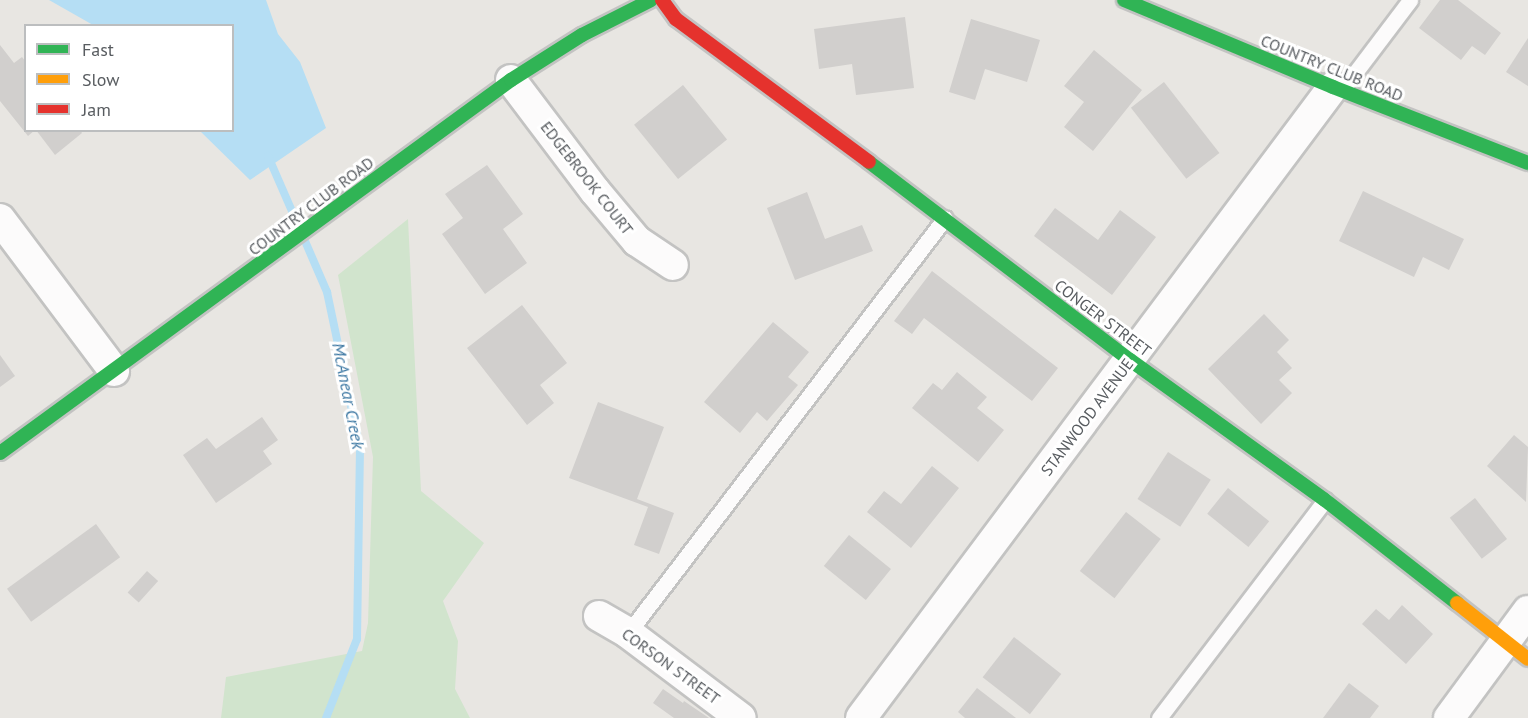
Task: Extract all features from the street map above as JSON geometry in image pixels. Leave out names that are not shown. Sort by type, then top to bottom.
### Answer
[{"type":"main road","name":"COUNTRY CLUB ROAD","points":[[0,453],[511,80],[582,35],[651,0]]},
{"type":"main road","name":"CONGER STREET","points":[[662,0],[676,19],[945,218],[1130,360],[1325,500],[1517,650]]},
{"type":"main road","name":"COUNTRY CLUB ROAD","points":[[1124,0],[1337,88],[1528,163]]},
{"type":"street","name":"EDGEBROOK COURT","points":[[511,80],[636,241],[673,265]]},
{"type":"street","name":"STANWOOD AVENUE","points":[[861,718],[1337,88]]},
{"type":"street","points":[[0,219],[114,371]]},
{"type":"street","points":[[1449,718],[1517,650],[1528,611]]},
{"type":"street","name":"CORSON STREET","points":[[599,616],[628,633],[741,718]]},
{"type":"lane","points":[[1337,88],[1410,0]]},
{"type":"lane","points":[[628,633],[945,218]]},
{"type":"lane","points":[[1159,718],[1325,500]]},
{"type":"green space","points":[[408,219],[421,491],[484,543],[443,601],[458,641],[455,689],[470,718],[221,718],[226,677],[362,651],[368,623],[373,457],[338,275]]},
{"type":"water","points":[[49,0],[266,0],[278,34],[300,62],[326,128],[250,180],[201,132],[234,132],[234,24],[91,24]]},
{"type":"building","points":[[1440,0],[1458,0],[1501,33],[1485,55],[1472,46],[1461,60],[1419,28]]},
{"type":"building","points":[[905,17],[914,88],[856,95],[852,64],[819,69],[814,29]]},
{"type":"building","points":[[971,19],[1040,40],[1027,82],[985,69],[975,100],[949,92]]},
{"type":"building","points":[[1528,38],[1528,86],[1506,72]]},
{"type":"building","points":[[0,45],[14,63],[22,57],[24,60],[24,131],[0,101]]},
{"type":"building","points":[[1094,50],[1142,90],[1093,151],[1064,127],[1084,102],[1064,86]]},
{"type":"building","points":[[1164,82],[1219,153],[1186,179],[1131,108]]},
{"type":"building","points":[[683,85],[727,139],[678,179],[634,125]]},
{"type":"building","points":[[38,132],[81,132],[82,133],[55,155]]},
{"type":"building","points":[[487,165],[523,214],[503,229],[527,263],[485,294],[442,234],[463,218],[445,194]]},
{"type":"building","points":[[1363,191],[1464,239],[1449,270],[1423,257],[1414,277],[1339,241]]},
{"type":"building","points":[[807,192],[825,239],[862,225],[873,251],[795,280],[767,208]]},
{"type":"building","points":[[1055,208],[1098,240],[1120,210],[1156,237],[1112,295],[1034,236]]},
{"type":"building","points":[[932,271],[1058,368],[1032,401],[924,318],[912,334],[894,321]]},
{"type":"building","points":[[522,305],[567,363],[540,385],[554,403],[527,425],[467,348]]},
{"type":"building","points":[[1264,314],[1289,340],[1277,352],[1292,368],[1279,380],[1292,393],[1261,424],[1208,369]]},
{"type":"building","points":[[773,322],[809,352],[788,377],[798,385],[767,421],[757,412],[740,433],[704,402]]},
{"type":"building","points":[[0,355],[15,376],[0,387]]},
{"type":"building","points":[[957,372],[987,397],[977,408],[1004,430],[978,462],[912,408],[933,383],[942,390]]},
{"type":"building","points":[[598,402],[664,427],[637,499],[674,513],[659,554],[634,545],[648,507],[569,478]]},
{"type":"building","points":[[262,417],[278,440],[263,451],[272,464],[216,503],[183,455],[207,438],[216,449]]},
{"type":"building","points":[[1514,435],[1528,447],[1526,502],[1487,466]]},
{"type":"building","points":[[1168,452],[1211,480],[1180,527],[1138,499]]},
{"type":"building","points":[[932,466],[959,488],[911,548],[867,512],[884,491],[901,504]]},
{"type":"building","points":[[1228,488],[1269,521],[1248,547],[1207,514]]},
{"type":"building","points":[[1475,498],[1507,539],[1482,559],[1450,518]]},
{"type":"building","points":[[1126,512],[1161,539],[1114,598],[1080,571]]},
{"type":"building","points":[[96,524],[120,557],[31,622],[7,589]]},
{"type":"building","points":[[849,535],[891,569],[866,600],[824,566]]},
{"type":"building","points":[[147,571],[158,581],[139,603],[128,593]]},
{"type":"building","points":[[1402,605],[1433,634],[1406,664],[1362,624],[1376,609],[1389,620]]},
{"type":"building","points":[[1014,637],[1061,674],[1030,714],[983,677]]},
{"type":"building","points":[[1349,683],[1379,706],[1370,718],[1323,718]]},
{"type":"building","points":[[977,688],[1016,718],[965,718],[958,712]]},
{"type":"building","points":[[663,689],[709,718],[674,718],[653,703]]},
{"type":"waterway","name":"McAnear Creek","points":[[268,156],[298,225]]},
{"type":"waterway","name":"McAnear Creek","points":[[305,241],[327,292],[360,448],[357,639],[326,718]]},
{"type":"traffic: fast","points":[[0,453],[511,80],[582,35],[651,0]]},
{"type":"traffic: fast","points":[[1124,0],[1333,87],[1528,163]]},
{"type":"traffic: fast","points":[[869,162],[1130,360],[1325,500],[1457,603]]},
{"type":"traffic: slow","points":[[1457,603],[1528,659]]},
{"type":"traffic: jam","points":[[662,0],[676,19],[869,162]]}]
